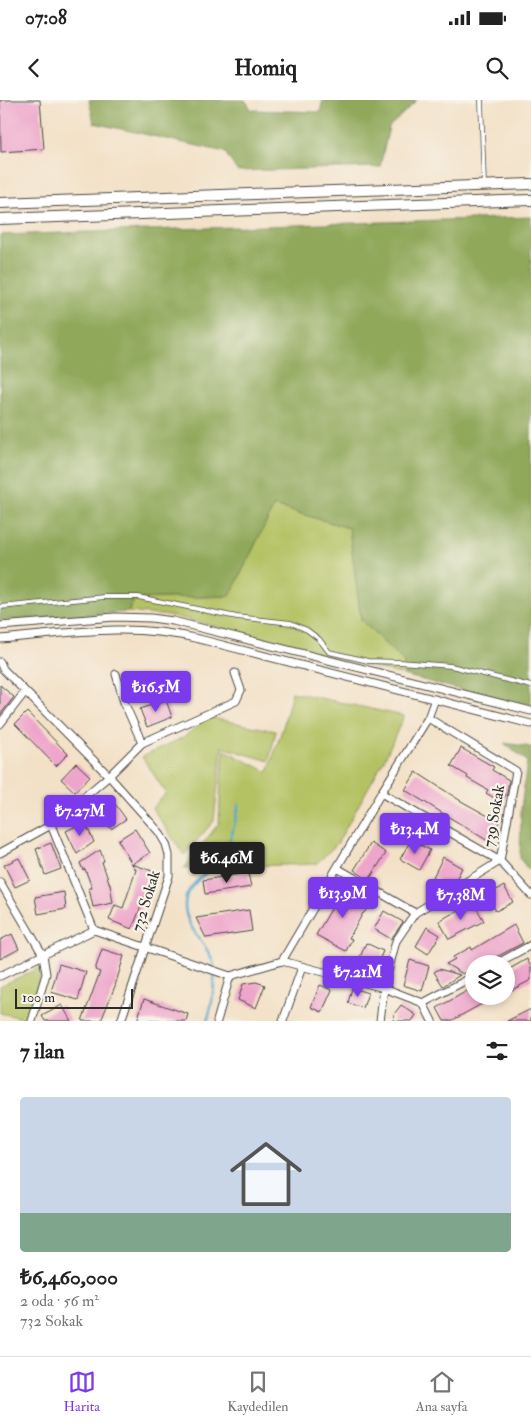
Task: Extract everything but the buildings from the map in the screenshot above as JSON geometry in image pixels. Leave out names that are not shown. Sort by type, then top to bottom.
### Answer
[{"type":"street","points":[[0,203],[531,184]]},
{"type":"street","points":[[0,219],[531,200]]},
{"type":"street","points":[[0,626],[115,617],[172,621],[531,711]]},
{"type":"street","points":[[1,640],[109,629],[163,632],[199,639],[531,724]]},
{"type":"street","name":"732 Sokak","points":[[1,666],[109,776],[159,832],[166,844],[169,855],[169,876],[121,1021]]},
{"type":"street","points":[[0,853],[51,825],[109,776],[142,743],[236,701],[241,690],[236,673]]},
{"type":"street","points":[[116,674],[124,702],[142,743]]},
{"type":"street","points":[[0,724],[25,692]]},
{"type":"street","points":[[282,961],[381,793],[428,718],[435,700]]},
{"type":"street","name":"739 Sokak","points":[[380,1021],[384,988],[396,941],[415,913],[500,861],[516,771],[428,718]]},
{"type":"street","points":[[381,793],[500,861],[531,895]]},
{"type":"street","points":[[51,825],[94,930]]},
{"type":"street","points":[[336,868],[415,913]]},
{"type":"street","points":[[0,882],[43,955],[46,974],[32,1021]]},
{"type":"street","points":[[0,976],[94,930],[230,976],[282,961],[384,988],[423,1003],[432,1021]]},
{"type":"street","points":[[513,955],[531,945]]},
{"type":"street","points":[[283,1021],[302,967]]},
{"type":"street","points":[[217,1021],[230,976]]},
{"type":"street","points":[[423,1003],[465,981]]},
{"type":"lane","points":[[481,100],[484,186]]},
{"type":"lane","points":[[0,607],[105,597],[138,597],[237,617],[291,623],[307,630],[319,639],[329,652],[368,661],[451,666],[531,686]]},
{"type":"green space","points":[[89,100],[245,100],[252,110],[320,112],[323,100],[417,100],[389,127],[380,167],[237,171],[225,152],[94,123]]},
{"type":"green space","points":[[531,217],[531,708],[407,676],[403,661],[361,620],[349,528],[274,506],[230,596],[135,599],[128,612],[0,621],[0,235]]},
{"type":"green space","points":[[274,506],[349,528],[361,620],[403,661],[407,676],[190,620],[128,612],[135,599],[230,596]]},
{"type":"green space","points":[[292,692],[404,716],[385,758],[337,844],[316,864],[184,868],[219,823],[224,750],[268,772]]},
{"type":"green space","points":[[208,717],[276,731],[269,761],[222,747],[214,821],[184,855],[152,808],[166,793],[142,757],[184,737]]},
{"type":"green space","points":[[504,743],[531,747],[531,873],[520,859],[521,809],[527,761]]},
{"type":"green space","points":[[39,968],[40,975],[27,1019],[0,1013],[0,986]]},
{"type":"waterway","points":[[207,1021],[213,989],[213,963],[207,950],[190,925],[185,911],[185,903],[191,887],[215,865],[224,852],[232,833],[239,805]]}]
